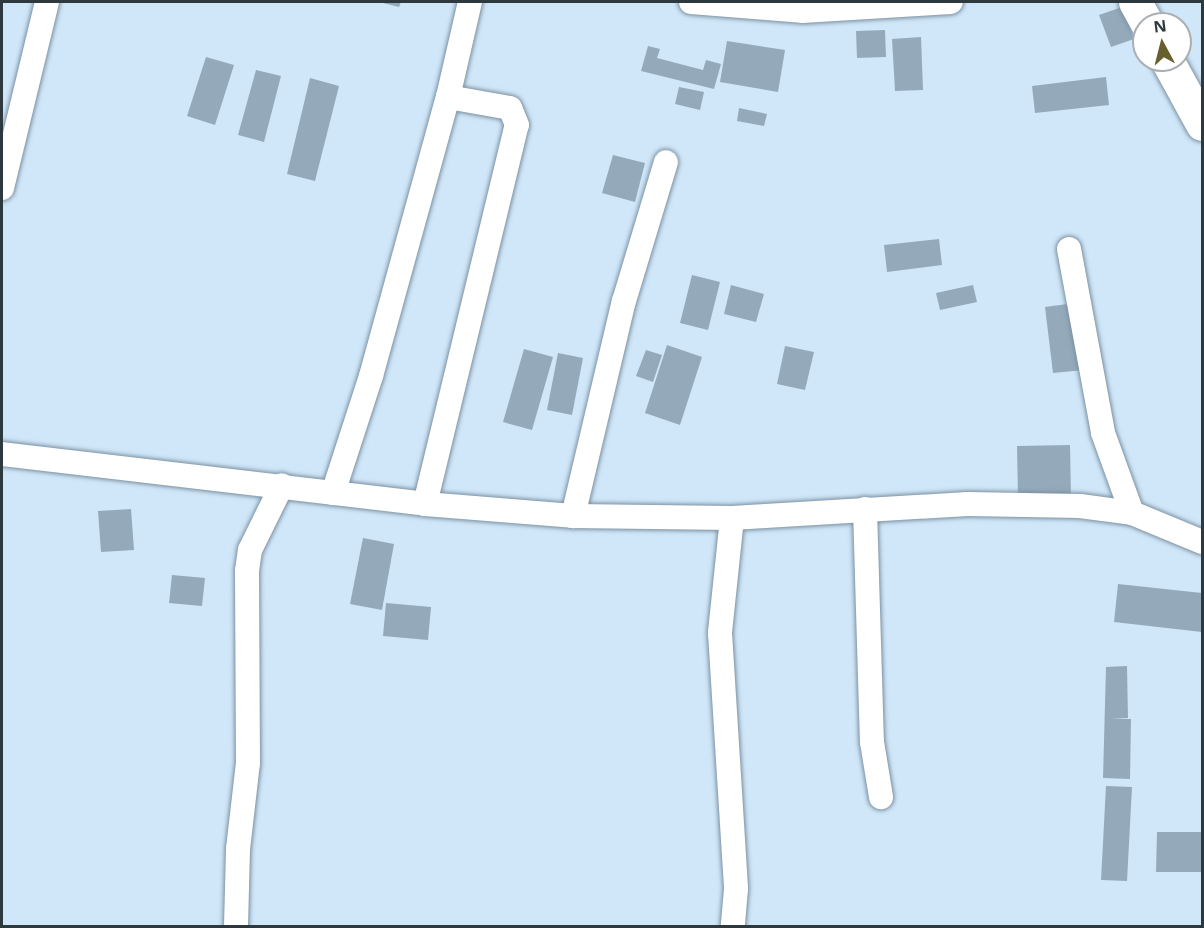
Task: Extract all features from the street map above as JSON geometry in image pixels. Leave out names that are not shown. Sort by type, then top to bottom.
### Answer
[{"type":"street","points":[[2,188],[47,2]]},
{"type":"street","points":[[333,493],[371,376],[448,97],[470,2]]},
{"type":"street","points":[[691,2],[802,11],[951,2]]},
{"type":"street","points":[[1174,72],[1203,124]]},
{"type":"street","points":[[425,504],[517,125],[510,108],[448,97]]},
{"type":"street","points":[[573,516],[624,302],[666,162]]},
{"type":"street","points":[[1069,249],[1103,433],[1132,513]]},
{"type":"street","points":[[2,454],[282,485],[425,504],[573,516],[732,518],[865,509],[1080,506],[1132,513],[1203,542]]},
{"type":"street","points":[[236,927],[238,849],[248,763],[247,571],[250,550],[282,485]]},
{"type":"street","points":[[865,509],[872,742],[881,797]]},
{"type":"street","points":[[732,518],[720,633],[736,889],[733,927]]},
{"type":"building","points":[[379,2],[401,2],[399,7]]},
{"type":"building","points":[[1122,7],[1132,40],[1111,47],[1099,15]]},
{"type":"building","points":[[885,30],[886,57],[857,58],[856,31]]},
{"type":"building","points":[[921,37],[923,90],[895,91],[892,39]]},
{"type":"building","points":[[727,41],[785,50],[778,92],[720,82]]},
{"type":"building","points":[[648,46],[660,49],[657,58],[703,70],[706,60],[721,64],[714,89],[641,71]]},
{"type":"building","points":[[206,57],[234,65],[215,125],[187,116]]},
{"type":"building","points":[[256,70],[281,76],[264,142],[238,135]]},
{"type":"building","points":[[1106,77],[1109,105],[1035,113],[1032,86]]},
{"type":"building","points":[[310,78],[339,86],[315,181],[287,174]]},
{"type":"building","points":[[679,87],[704,92],[700,110],[675,104]]},
{"type":"building","points":[[739,108],[767,114],[764,126],[737,121]]},
{"type":"building","points":[[613,155],[645,163],[635,202],[602,193]]},
{"type":"building","points":[[939,239],[942,265],[887,272],[884,245]]},
{"type":"building","points":[[692,275],[720,282],[708,330],[680,323]]},
{"type":"building","points":[[731,285],[764,294],[756,322],[724,314]]},
{"type":"building","points":[[973,285],[977,302],[940,310],[936,293]]},
{"type":"building","points":[[1075,303],[1084,370],[1053,373],[1045,307]]},
{"type":"building","points":[[667,345],[702,357],[680,425],[645,413]]},
{"type":"building","points":[[785,346],[814,352],[805,390],[777,384]]},
{"type":"building","points":[[524,349],[553,357],[532,430],[503,422]]},
{"type":"building","points":[[646,350],[662,355],[653,382],[636,376]]},
{"type":"building","points":[[558,353],[583,358],[572,415],[547,410]]},
{"type":"building","points":[[1070,445],[1071,498],[1018,499],[1017,446]]},
{"type":"building","points":[[131,509],[134,550],[101,552],[98,511]]},
{"type":"building","points":[[363,538],[394,544],[382,610],[350,604]]},
{"type":"building","points":[[172,575],[205,578],[202,606],[169,603]]},
{"type":"building","points":[[1118,584],[1202,593],[1202,632],[1114,622]]},
{"type":"building","points":[[386,603],[431,607],[428,640],[383,636]]},
{"type":"building","points":[[1127,666],[1128,718],[1111,719],[1131,719],[1130,779],[1103,778],[1106,667]]},
{"type":"building","points":[[1106,786],[1132,787],[1127,881],[1101,880]]},
{"type":"building","points":[[1157,832],[1202,832],[1202,872],[1156,872]]}]
